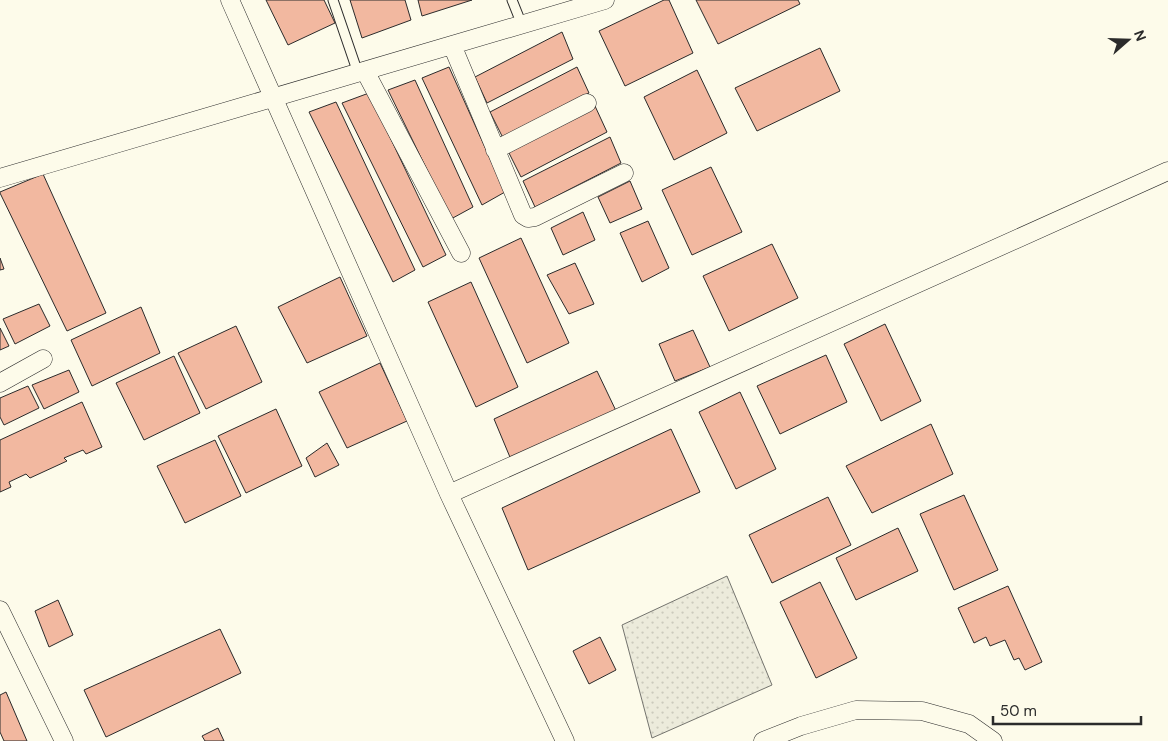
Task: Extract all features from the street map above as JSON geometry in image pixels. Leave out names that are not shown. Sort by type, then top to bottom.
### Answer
[{"type":"street","points":[[230,0],[449,494],[565,741]]},
{"type":"street","points":[[0,178],[605,0]]},
{"type":"street","points":[[452,45],[523,215],[528,218],[535,217],[624,173]]},
{"type":"street","points":[[362,72],[461,253]]},
{"type":"street","points":[[495,150],[587,103]]},
{"type":"street","points":[[449,494],[1168,171]]},
{"type":"street","points":[[0,383],[43,359]]},
{"type":"street","points":[[0,610],[64,741]]},
{"type":"street","points":[[762,741],[802,726],[856,710],[922,711],[970,724],[993,741]]},
{"type":"lane","points":[[333,0],[362,72]]},
{"type":"lane","points":[[512,0],[522,25]]},
{"type":"shaded area","points":[[727,576],[772,685],[652,738],[622,625]]},
{"type":"building","points":[[266,0],[324,0],[335,23],[288,45]]},
{"type":"building","points":[[350,0],[405,0],[411,20],[362,38]]},
{"type":"building","points":[[418,0],[472,0],[422,16]]},
{"type":"building","points":[[664,0],[669,0],[693,53],[625,86],[599,31]]},
{"type":"building","points":[[696,0],[798,0],[800,4],[718,44]]},
{"type":"building","points":[[562,32],[573,59],[487,103],[475,77]]},
{"type":"building","points":[[820,48],[840,91],[757,131],[735,88]]},
{"type":"building","points":[[449,67],[505,192],[482,205],[422,78]]},
{"type":"building","points":[[577,67],[589,93],[503,138],[490,112]]},
{"type":"building","points":[[697,70],[727,133],[674,160],[644,97]]},
{"type":"building","points":[[415,80],[473,207],[451,219],[388,90]]},
{"type":"building","points":[[369,93],[446,255],[423,267],[342,103]]},
{"type":"building","points":[[336,102],[415,270],[393,282],[309,112]]},
{"type":"building","points":[[595,106],[607,132],[521,177],[508,151]]},
{"type":"building","points":[[610,137],[621,163],[535,207],[523,181]]},
{"type":"building","points":[[711,167],[742,232],[692,255],[662,190]]},
{"type":"building","points":[[43,174],[106,313],[67,331],[0,193]]},
{"type":"building","points":[[630,181],[642,209],[610,223],[598,197]]},
{"type":"building","points":[[583,212],[595,240],[563,255],[551,228]]},
{"type":"building","points":[[648,221],[669,268],[642,282],[620,233]]},
{"type":"building","points":[[521,238],[569,343],[527,363],[479,258]]},
{"type":"building","points":[[772,244],[798,298],[729,331],[703,276]]},
{"type":"building","points":[[0,258],[4,269],[0,270]]},
{"type":"building","points":[[575,263],[594,304],[569,314],[547,275]]},
{"type":"building","points":[[340,277],[367,336],[307,363],[278,307]]},
{"type":"building","points":[[471,282],[518,387],[476,407],[428,302]]},
{"type":"building","points":[[39,304],[50,326],[15,344],[3,319]]},
{"type":"building","points":[[141,307],[160,353],[92,386],[71,340]]},
{"type":"building","points":[[885,324],[921,401],[881,421],[844,344]]},
{"type":"building","points":[[236,326],[262,382],[206,409],[178,353]]},
{"type":"building","points":[[0,328],[9,346],[0,350]]},
{"type":"building","points":[[693,330],[710,367],[675,381],[659,344]]},
{"type":"building","points":[[826,355],[847,402],[780,434],[757,386]]},
{"type":"building","points":[[174,356],[200,413],[144,440],[116,383]]},
{"type":"building","points":[[380,363],[407,421],[347,448],[319,392]]},
{"type":"building","points":[[69,370],[79,392],[44,409],[32,385]]},
{"type":"building","points":[[597,371],[618,415],[512,462],[494,419]]},
{"type":"building","points":[[28,386],[39,408],[4,425],[0,417],[0,398]]},
{"type":"building","points":[[740,392],[776,469],[736,489],[699,412]]},
{"type":"building","points":[[82,402],[102,447],[86,454],[83,450],[64,458],[67,461],[30,478],[26,474],[9,482],[11,487],[0,492],[0,440]]},
{"type":"building","points":[[276,409],[302,466],[246,493],[218,436]]},
{"type":"building","points":[[931,424],[953,474],[872,513],[846,466]]},
{"type":"building","points":[[671,429],[700,492],[528,570],[502,508]]},
{"type":"building","points":[[215,440],[241,496],[185,523],[157,466]]},
{"type":"building","points":[[327,443],[339,465],[315,477],[306,458]]},
{"type":"building","points":[[964,495],[998,570],[954,590],[920,514]]},
{"type":"building","points":[[828,497],[851,545],[772,583],[749,535]]},
{"type":"building","points":[[898,528],[918,571],[856,600],[836,558]]},
{"type":"building","points":[[820,582],[857,658],[816,678],[780,602]]},
{"type":"building","points":[[1008,586],[1042,662],[1025,670],[1019,658],[1014,660],[1005,640],[990,646],[986,637],[974,643],[958,608]]},
{"type":"building","points":[[58,600],[73,635],[49,647],[35,611]]},
{"type":"building","points":[[220,629],[241,673],[106,737],[84,690]]},
{"type":"building","points":[[600,637],[616,670],[589,684],[573,651]]},
{"type":"building","points":[[6,692],[27,741],[4,741],[0,732],[0,695]]},
{"type":"building","points":[[218,728],[224,741],[205,741],[202,736]]}]
